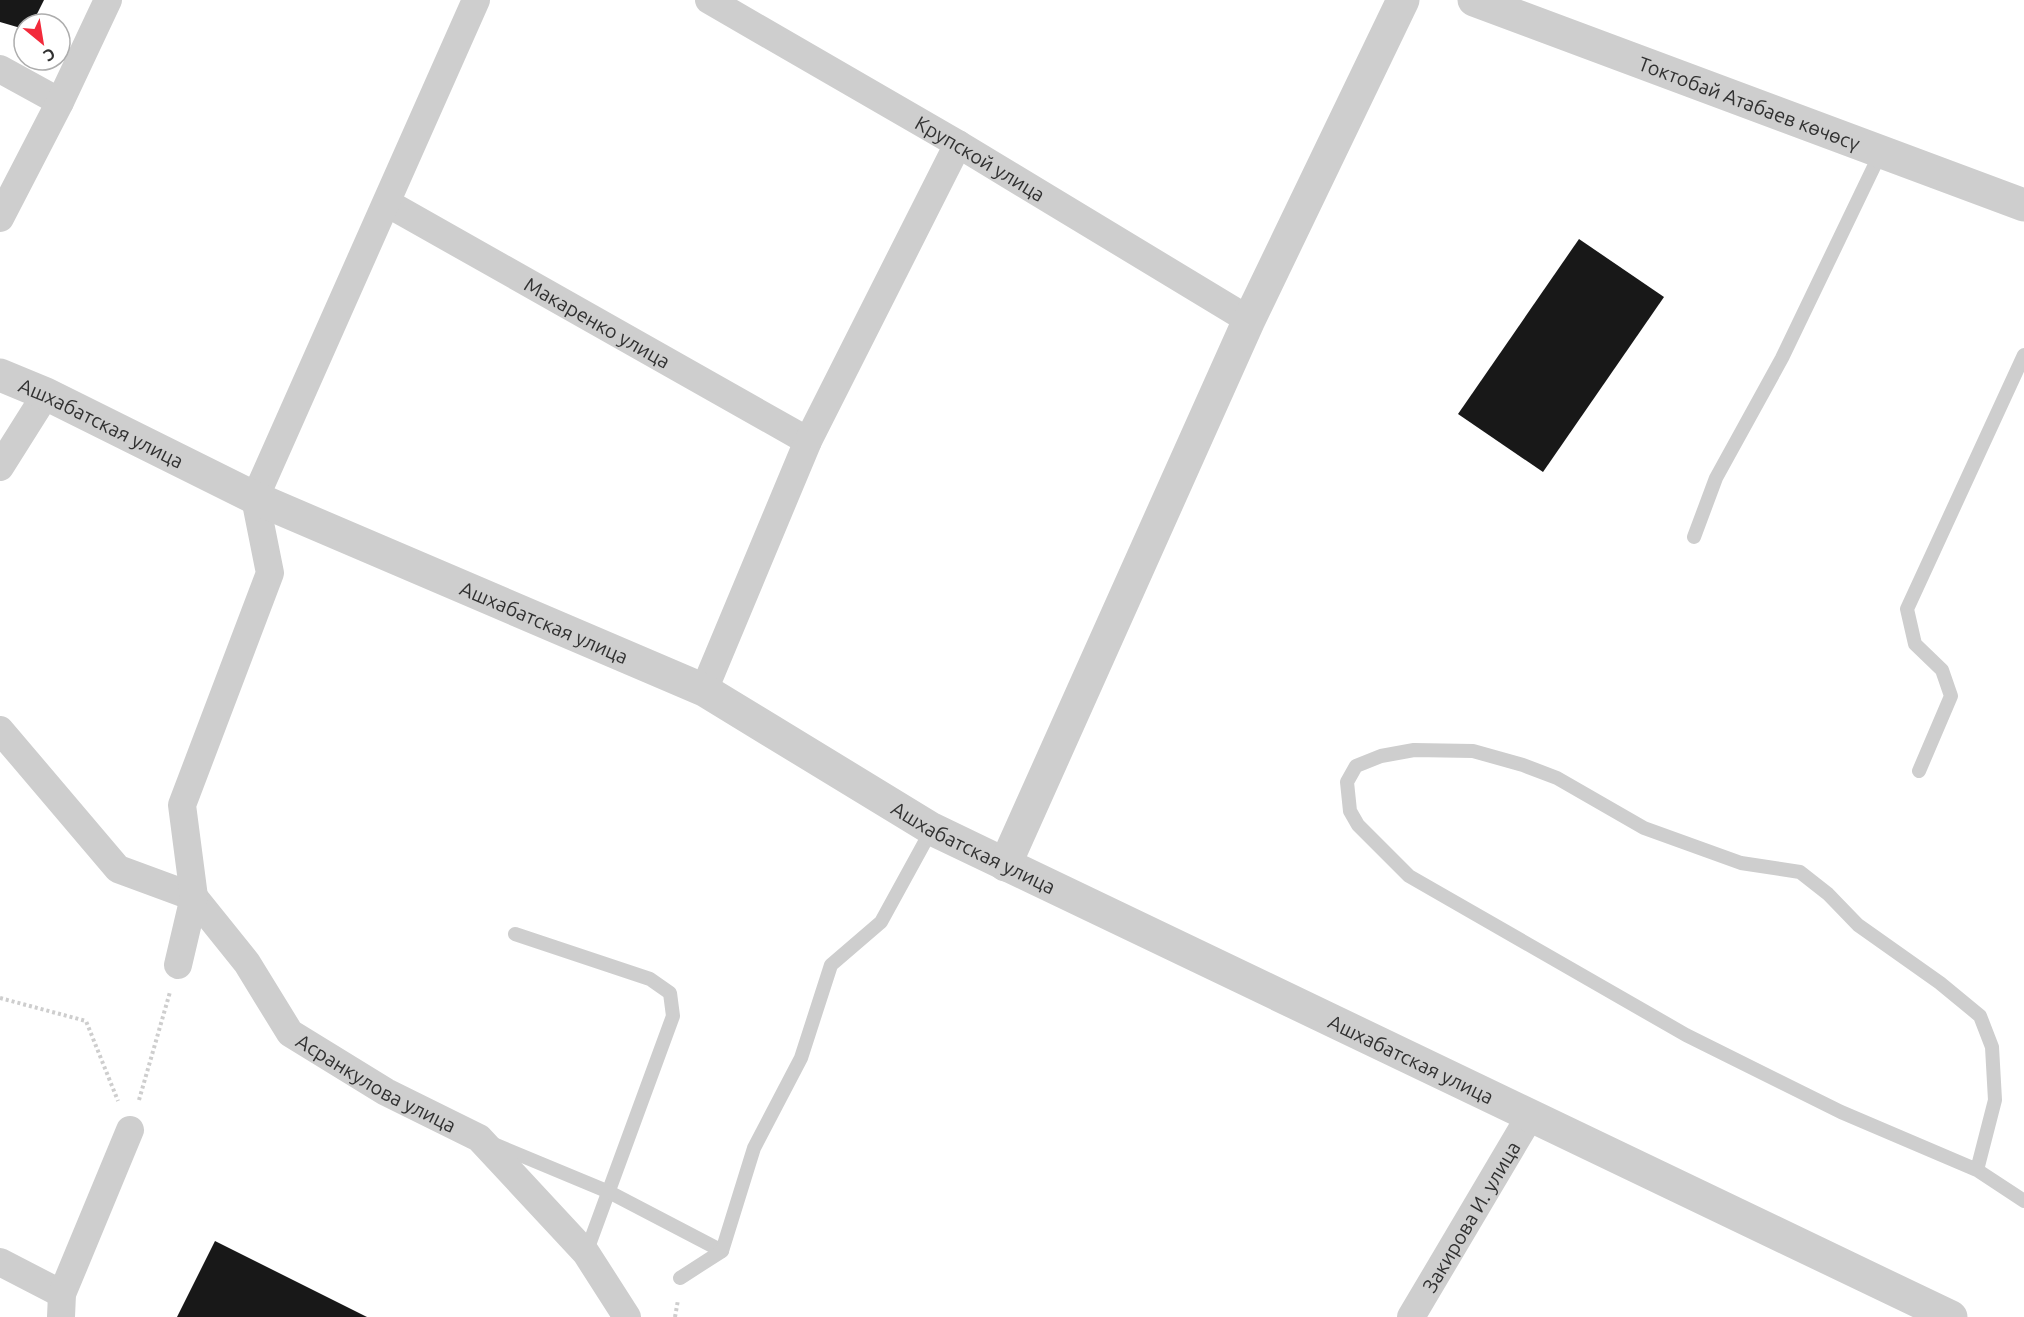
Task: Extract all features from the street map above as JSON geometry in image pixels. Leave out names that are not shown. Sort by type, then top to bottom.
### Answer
[{"type":"street","points":[[0,218],[60,102],[108,0]]},
{"type":"street","points":[[178,965],[194,897],[182,805],[270,573],[255,498],[476,0]]},
{"type":"street","name":"Крупской улица","points":[[709,0],[958,144],[1249,320]]},
{"type":"street","points":[[1005,865],[1249,320],[1403,0]]},
{"type":"street","name":"Токтобай Атабаев көчөсү","points":[[1474,0],[2024,205]]},
{"type":"street","points":[[0,69],[60,102]]},
{"type":"street","points":[[704,690],[808,441],[958,144]]},
{"type":"street","name":"Макаренко улица","points":[[387,202],[808,441]]},
{"type":"street","name":"Ашхабатская улица","points":[[0,375],[46,394],[255,498],[704,690],[932,829],[1951,1317]]},
{"type":"street","points":[[0,467],[46,394]]},
{"type":"street","points":[[0,730],[118,869],[194,897]]},
{"type":"street","name":"Асранкулова улица","points":[[194,897],[247,963],[290,1033],[386,1092],[479,1138],[586,1253],[627,1317]]},
{"type":"street","name":"Закирова И. улица","points":[[1411,1317],[1530,1116]]},
{"type":"street","points":[[0,1262],[62,1306],[130,1130]]},
{"type":"lane","points":[[1694,537],[1716,478],[1782,357],[1881,152]]},
{"type":"lane","points":[[1919,771],[1951,696],[1942,670],[1915,644],[1907,609],[2024,355]]},
{"type":"lane","points":[[1977,1170],[1995,1100],[1992,1047],[1980,1016],[1940,983],[1858,925],[1828,894],[1800,872],[1741,863],[1644,828],[1557,778],[1523,765],[1473,751],[1413,750],[1381,756],[1356,766],[1347,782],[1350,811],[1358,825],[1409,876],[1686,1035],[1841,1112],[1977,1170],[2024,1201]]},
{"type":"lane","points":[[680,1278],[722,1251],[754,1148],[801,1058],[831,965],[881,922],[932,829]]},
{"type":"lane","points":[[515,934],[650,979],[670,993],[674,1016],[586,1253]]},
{"type":"lane","points":[[471,1134],[609,1192],[722,1251]]},
{"type":"path","points":[[130,1130],[178,965]]},
{"type":"path","points":[[0,998],[86,1021],[130,1130]]},
{"type":"building","points":[[0,0],[44,0],[38,12],[12,12],[12,26],[0,22]]},
{"type":"building","points":[[1579,239],[1664,297],[1543,472],[1458,414]]},
{"type":"building","points":[[215,1241],[367,1317],[177,1317]]}]
